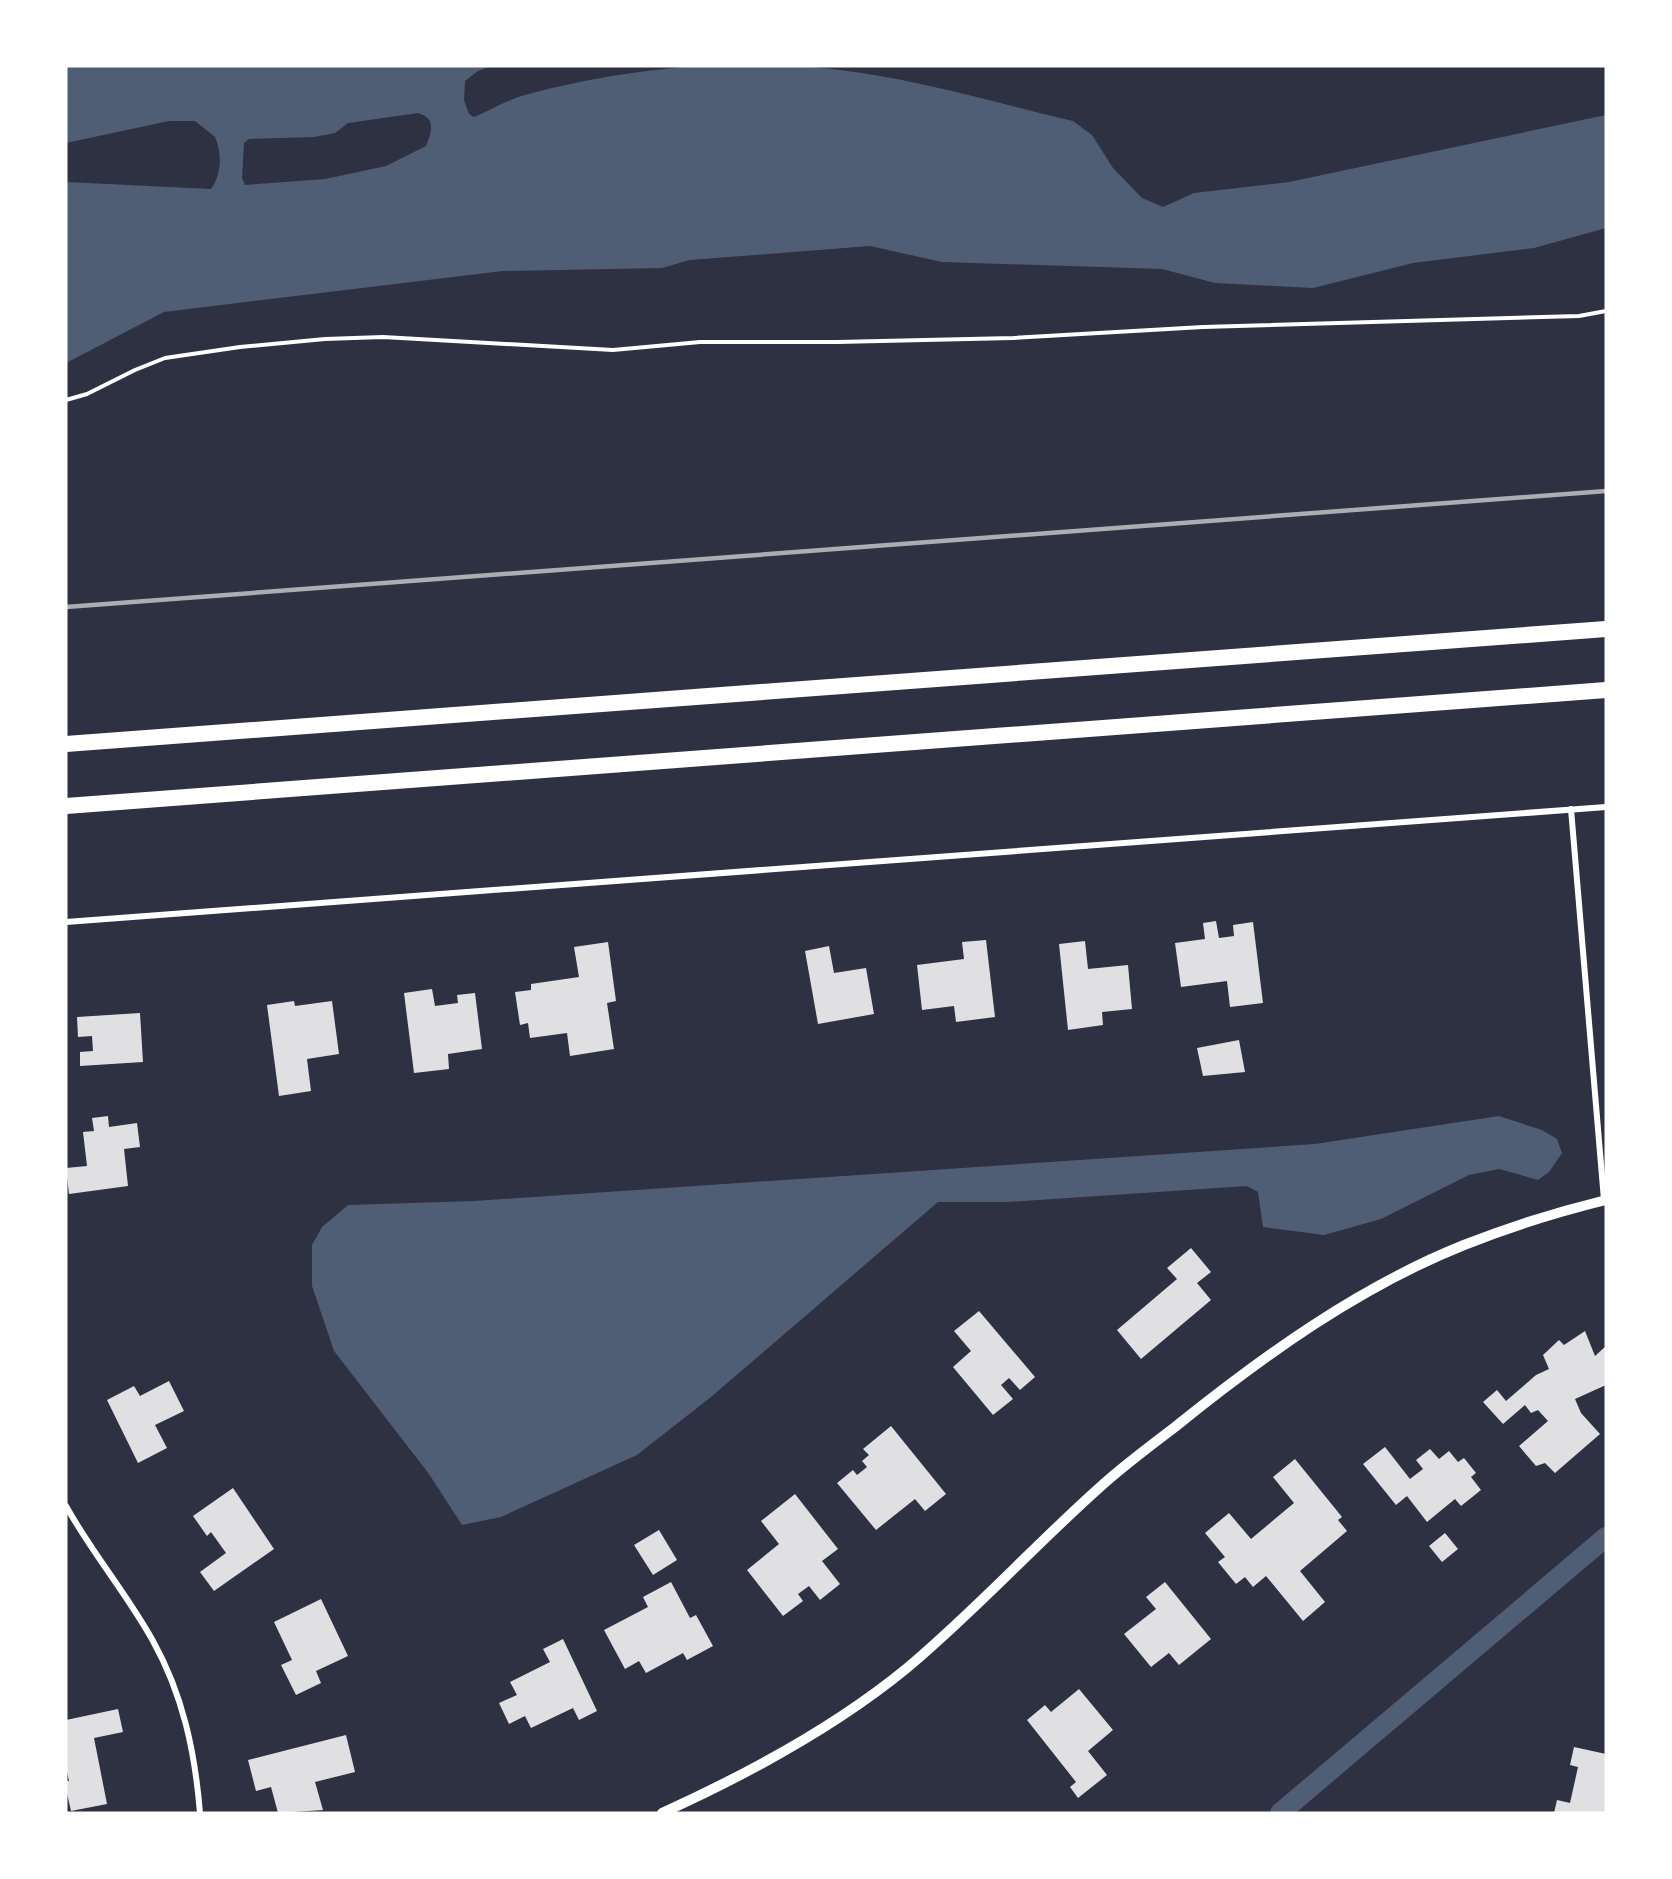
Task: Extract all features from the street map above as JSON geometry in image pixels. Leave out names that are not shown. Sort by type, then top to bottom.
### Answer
[{"type":"highway","points":[[66,744],[1606,629]]},
{"type":"highway","points":[[66,806],[1606,690]]},
{"type":"street","points":[[66,922],[1606,807]]},
{"type":"street","points":[[662,1813],[728,1782],[790,1748],[850,1710],[907,1668],[1100,1486],[1241,1373],[1402,1275],[1465,1245],[1605,1200],[1571,809]]},
{"type":"street","points":[[66,1506],[138,1615],[167,1669],[184,1712],[191,1742],[200,1813]]},
{"type":"path","points":[[66,400],[87,394],[165,358],[240,347],[325,339],[383,337],[613,350],[700,342],[1013,338],[1203,327],[1579,316],[1606,311]]},
{"type":"water","points":[[716,65],[794,66],[893,78],[1073,121],[1092,135],[1113,168],[1142,198],[1163,207],[1194,193],[1289,182],[1606,115],[1606,228],[1534,248],[1413,263],[1313,288],[1215,283],[1162,269],[942,262],[870,246],[690,260],[662,268],[503,271],[164,312],[66,363],[66,182],[211,189],[215,183],[220,163],[215,137],[195,121],[169,121],[66,143],[66,66],[491,66],[478,71],[465,81],[464,100],[469,114],[474,117],[525,95],[600,78]],"holes":[[[418,113],[424,115],[431,126],[426,146],[386,166],[325,179],[245,185],[242,178],[244,143],[249,139],[314,137],[335,133],[348,123]]]},
{"type":"water","points":[[1499,1116],[1542,1130],[1557,1139],[1562,1153],[1549,1172],[1538,1180],[1499,1169],[1469,1175],[1381,1219],[1324,1235],[1263,1227],[1258,1192],[1247,1186],[1008,1202],[938,1202],[711,1397],[637,1455],[501,1517],[462,1525],[429,1474],[334,1351],[312,1286],[312,1245],[322,1227],[348,1205],[474,1201],[1315,1144]]},
{"type":"building","points":[[1216,921],[1219,938],[1234,936],[1233,925],[1253,922],[1263,1003],[1230,1007],[1227,981],[1181,987],[1175,943],[1205,939],[1203,923]]},
{"type":"building","points":[[986,940],[995,1017],[956,1022],[954,1006],[922,1010],[917,965],[964,959],[962,942]]},
{"type":"building","points":[[1085,941],[1088,969],[1128,965],[1132,1009],[1102,1012],[1103,1025],[1068,1030],[1059,944]]},
{"type":"building","points":[[608,942],[616,1001],[607,1003],[614,1049],[570,1056],[567,1033],[530,1038],[528,1023],[520,1025],[515,992],[531,990],[531,984],[579,977],[574,947]]},
{"type":"building","points":[[829,946],[834,973],[866,968],[874,1014],[818,1024],[805,951]]},
{"type":"building","points":[[432,989],[435,1006],[458,1003],[457,995],[475,993],[482,1049],[448,1054],[449,1069],[414,1073],[404,993]]},
{"type":"building","points":[[294,1001],[295,1006],[332,1001],[339,1054],[307,1059],[311,1091],[279,1096],[267,1005]]},
{"type":"building","points":[[140,1013],[143,1062],[80,1066],[80,1052],[93,1051],[92,1036],[78,1037],[77,1017]]},
{"type":"building","points":[[1239,1040],[1245,1072],[1203,1076],[1197,1048]]},
{"type":"building","points":[[108,1116],[109,1127],[137,1123],[140,1147],[124,1149],[128,1186],[69,1194],[66,1168],[87,1166],[83,1132],[94,1131],[92,1118]]},
{"type":"building","points":[[1191,1248],[1211,1272],[1197,1283],[1211,1300],[1141,1359],[1117,1330],[1177,1279],[1167,1268]]},
{"type":"building","points":[[979,1311],[1035,1377],[1020,1390],[1009,1378],[1001,1385],[1013,1399],[993,1415],[953,1367],[971,1351],[954,1331]]},
{"type":"building","points":[[1585,1331],[1595,1356],[1606,1346],[1606,1385],[1575,1399],[1581,1413],[1600,1434],[1555,1473],[1545,1463],[1536,1466],[1519,1446],[1548,1421],[1538,1410],[1531,1413],[1525,1405],[1503,1424],[1483,1402],[1497,1390],[1506,1401],[1536,1375],[1549,1369],[1543,1355],[1559,1340],[1564,1345]]},
{"type":"building","points":[[169,1381],[184,1411],[155,1425],[167,1448],[138,1463],[107,1400],[134,1386],[140,1396]]},
{"type":"building","points":[[891,1426],[946,1494],[925,1511],[915,1499],[876,1530],[837,1483],[853,1470],[857,1475],[867,1467],[862,1461],[869,1455],[863,1449]]},
{"type":"building","points":[[1385,1447],[1410,1479],[1423,1469],[1416,1460],[1430,1449],[1439,1459],[1449,1451],[1458,1462],[1464,1458],[1476,1473],[1471,1477],[1481,1490],[1461,1506],[1455,1499],[1427,1522],[1407,1496],[1396,1505],[1363,1464]]},
{"type":"building","points":[[1295,1459],[1342,1517],[1338,1520],[1347,1531],[1300,1571],[1325,1602],[1303,1621],[1266,1576],[1253,1587],[1245,1577],[1236,1584],[1218,1562],[1225,1557],[1205,1533],[1229,1513],[1251,1539],[1294,1503],[1273,1477]]},
{"type":"building","points":[[233,1488],[274,1549],[214,1591],[200,1572],[226,1553],[211,1532],[207,1536],[193,1516]]},
{"type":"building","points":[[795,1494],[838,1549],[822,1561],[840,1584],[820,1600],[809,1586],[798,1594],[803,1601],[783,1616],[747,1570],[779,1544],[761,1521]]},
{"type":"building","points":[[659,1530],[677,1560],[653,1575],[634,1545]]},
{"type":"building","points":[[1445,1533],[1458,1549],[1442,1562],[1429,1546]]},
{"type":"building","points":[[671,1582],[690,1618],[696,1615],[713,1646],[687,1660],[683,1653],[646,1673],[639,1661],[625,1669],[604,1630],[648,1607],[643,1597]]},
{"type":"building","points":[[1165,1582],[1211,1639],[1179,1665],[1169,1653],[1151,1667],[1124,1634],[1156,1609],[1146,1597]]},
{"type":"building","points":[[321,1599],[348,1656],[316,1671],[321,1683],[296,1695],[281,1665],[292,1660],[274,1622]]},
{"type":"building","points":[[563,1639],[597,1711],[579,1720],[573,1708],[531,1728],[525,1716],[509,1724],[499,1703],[517,1695],[510,1682],[550,1662],[543,1649]]},
{"type":"building","points":[[1079,1689],[1113,1730],[1088,1751],[1107,1775],[1078,1798],[1070,1787],[1076,1782],[1027,1720],[1045,1705],[1051,1712]]},
{"type":"building","points":[[118,1709],[123,1732],[94,1738],[107,1804],[71,1811],[66,1789],[66,1781],[69,1781],[66,1767],[66,1720]]},
{"type":"building","points":[[346,1735],[355,1772],[315,1782],[323,1810],[278,1813],[271,1787],[256,1791],[248,1760]]},
{"type":"building","points":[[1574,1747],[1606,1754],[1606,1813],[1554,1813],[1557,1800],[1570,1803],[1578,1767],[1570,1765]]},
{"type":"waterway","points":[[1280,1813],[1606,1537]]},
{"type":"railway","points":[[66,607],[1606,491]]}]
